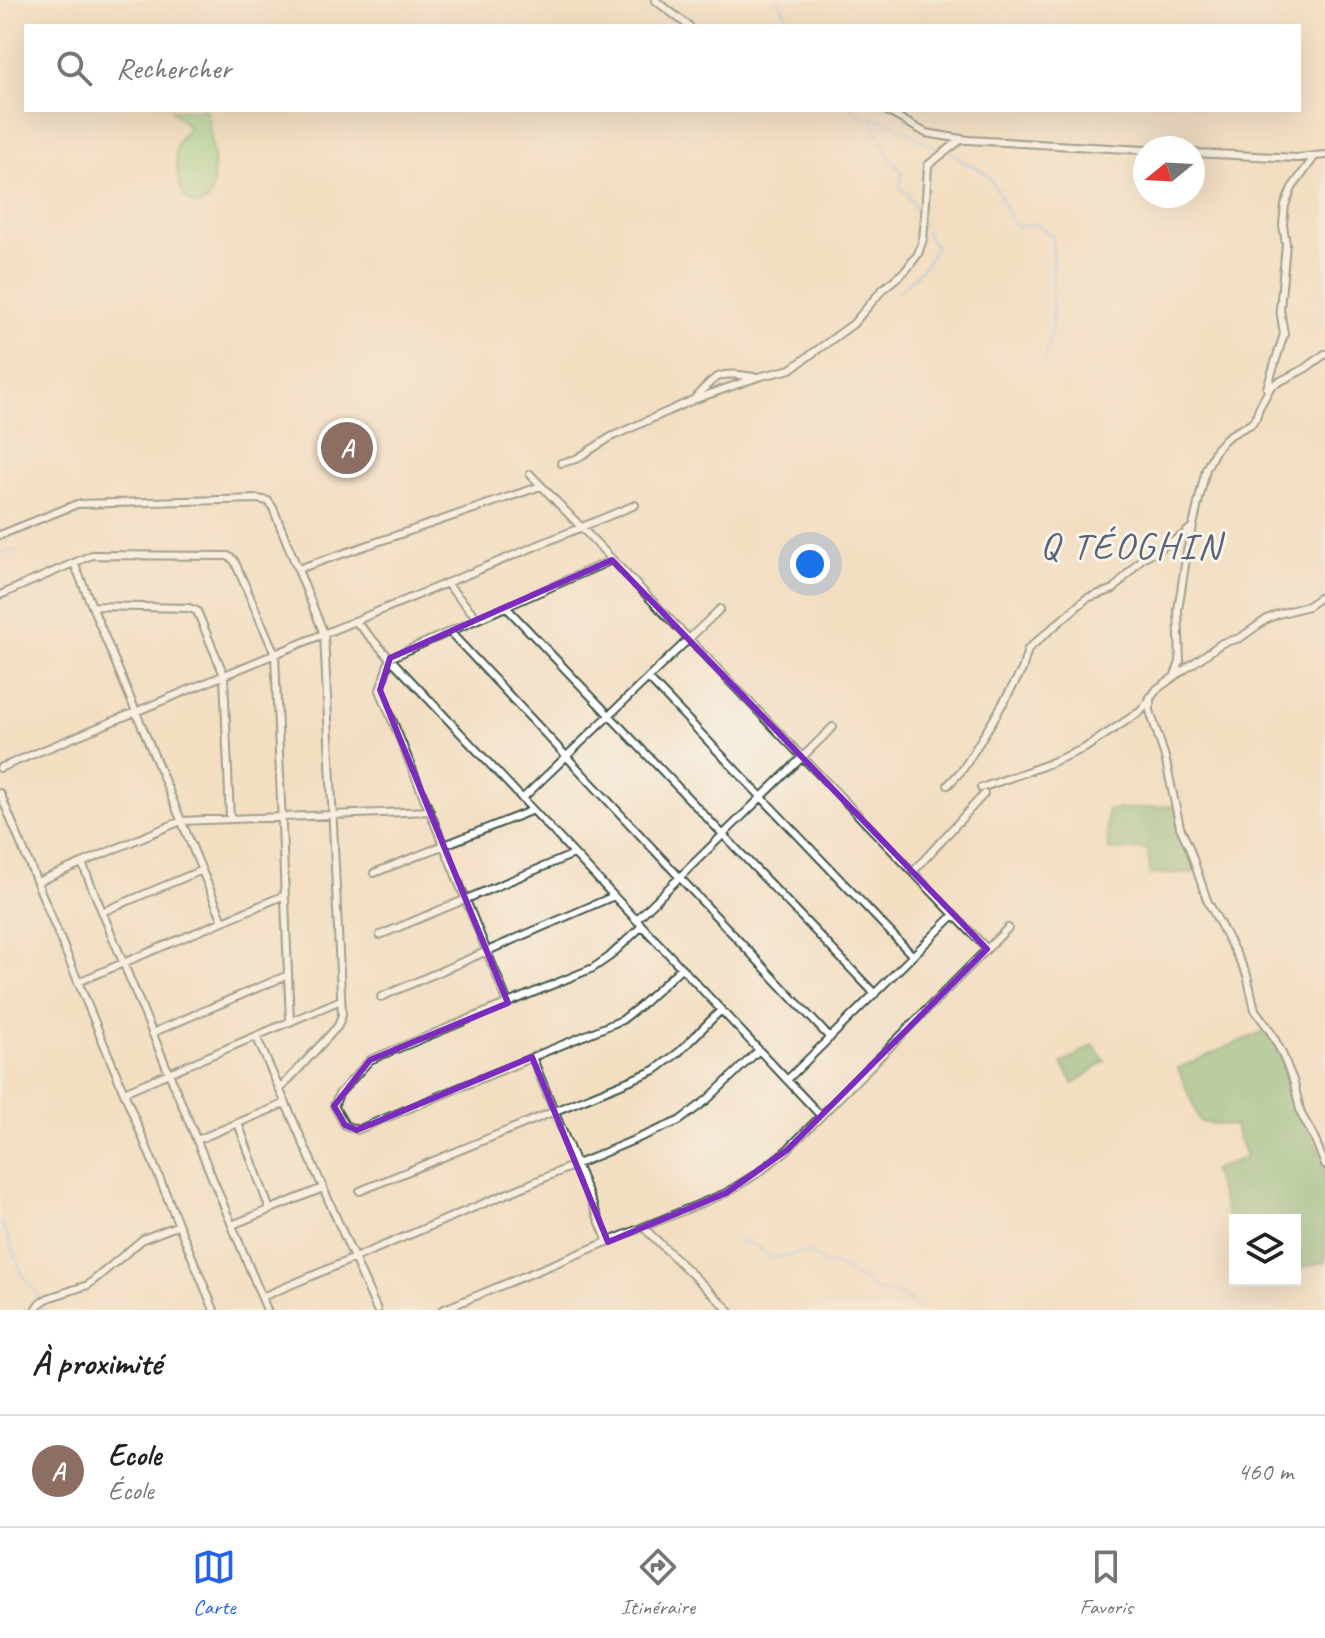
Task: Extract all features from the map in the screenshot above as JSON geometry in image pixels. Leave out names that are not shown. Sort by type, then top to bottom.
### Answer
[{"type":"street","points":[[655,0],[686,24]]},
{"type":"street","points":[[889,112],[926,133],[962,139],[1133,149]]},
{"type":"street","points":[[561,463],[576,459],[611,437],[693,400],[791,369],[853,324],[918,254],[923,239],[928,165],[962,139]]},
{"type":"street","points":[[1205,154],[1297,158],[1325,155]]},
{"type":"street","points":[[1173,678],[1180,662],[1178,610],[1206,469],[1216,449],[1230,435],[1256,418],[1266,392],[1284,334],[1280,309],[1286,244],[1283,232],[1285,205],[1292,188],[1315,156]]},
{"type":"street","points":[[1266,392],[1275,383],[1306,368],[1325,354]]},
{"type":"street","points":[[693,400],[709,383],[726,373],[758,377]]},
{"type":"street","points":[[530,474],[987,949]]},
{"type":"street","points":[[298,569],[541,486]]},
{"type":"street","points":[[0,535],[77,504],[258,499],[268,501],[273,508],[324,634],[342,1015],[338,1026],[280,1089]]},
{"type":"street","points":[[0,768],[635,505]]},
{"type":"street","points":[[948,785],[963,769],[995,717],[1022,670],[1028,649],[1087,598],[1114,589],[1142,558],[1182,536],[1193,525]]},
{"type":"street","points":[[0,595],[92,555],[228,556],[234,560],[275,654],[290,1022]]},
{"type":"street","points":[[508,1003],[380,690],[390,658],[612,560]]},
{"type":"street","points":[[74,563],[223,921]]},
{"type":"street","points":[[446,583],[478,619]]},
{"type":"street","points":[[913,872],[982,791],[1085,748],[1141,711],[1157,689],[1222,643],[1246,634],[1278,614],[1308,606],[1325,594]]},
{"type":"street","points":[[92,606],[189,608],[197,611],[224,675],[230,819]]},
{"type":"street","points":[[506,607],[875,994]]},
{"type":"street","points":[[522,799],[720,609]]},
{"type":"street","points":[[355,621],[821,1116]]},
{"type":"street","points":[[450,632],[830,1038]]},
{"type":"street","points":[[648,678],[913,956]]},
{"type":"street","points":[[1150,697],[1151,717],[1165,757],[1180,827],[1207,900],[1247,975],[1255,1010],[1281,1051],[1294,1083],[1301,1114],[1325,1165]]},
{"type":"street","points":[[636,920],[833,727]]},
{"type":"street","points":[[0,793],[214,1310]]},
{"type":"street","points":[[374,873],[533,810]]},
{"type":"street","points":[[37,882],[181,821],[430,811]]},
{"type":"street","points":[[380,935],[574,854]]},
{"type":"street","points":[[82,863],[267,1310]]},
{"type":"street","points":[[102,912],[202,870]]},
{"type":"street","points":[[78,982],[285,895]]},
{"type":"street","points":[[381,997],[614,896]]},
{"type":"street","points":[[787,1080],[954,915]]},
{"type":"street","points":[[642,926],[593,968],[370,1060],[339,1094],[334,1106],[345,1125],[357,1130],[622,1020],[681,968]]},
{"type":"street","points":[[442,1310],[726,1193],[747,1180],[787,1150],[1008,928]]},
{"type":"street","points":[[152,1033],[288,975]]},
{"type":"street","points":[[124,1092],[341,1000]]},
{"type":"street","points":[[360,1191],[655,1070],[679,1052],[721,1010]]},
{"type":"street","points":[[256,1036],[377,1310]]},
{"type":"street","points":[[262,1297],[679,1121],[707,1100],[759,1050]]},
{"type":"street","points":[[532,1057],[608,1242]]},
{"type":"street","points":[[197,1140],[286,1103]]},
{"type":"street","points":[[238,1123],[270,1210]]},
{"type":"street","points":[[232,1225],[323,1188]]},
{"type":"street","points":[[35,1310],[48,1298],[88,1285],[143,1239],[179,1225]]},
{"type":"street","points":[[643,1227],[729,1310]]},
{"type":"highlighted area","points":[[612,560],[987,949],[787,1150],[726,1193],[608,1242],[532,1057],[357,1130],[345,1125],[334,1106],[370,1060],[508,1003],[380,690],[390,658]]},
{"type":"green space","points":[[173,112],[206,112],[212,143],[213,180],[209,200],[198,205],[183,194],[180,184],[176,165],[177,146],[189,127]]},
{"type":"green space","points":[[1175,806],[1197,872],[1149,875],[1148,849],[1108,850],[1107,810]]},
{"type":"green space","points":[[1269,1029],[1281,1051],[1297,1104],[1325,1165],[1325,1262],[1301,1268],[1301,1214],[1229,1214],[1229,1220],[1212,1170],[1246,1157],[1234,1126],[1200,1122],[1178,1068]]},
{"type":"green space","points":[[1093,1045],[1105,1061],[1074,1084],[1062,1064]]},
{"type":"waterway","points":[[778,0],[791,24]]},
{"type":"waterway","points":[[855,112],[867,118],[893,123],[929,145],[945,149]]},
{"type":"waterway","points":[[871,119],[891,159],[902,172],[900,188],[907,193],[923,225]]},
{"type":"waterway","points":[[950,151],[988,176],[1017,227],[1037,224],[1053,237],[1052,326],[1045,360]]},
{"type":"waterway","points":[[897,292],[920,271],[933,252],[936,245],[926,231]]},
{"type":"waterway","points":[[0,553],[9,550],[18,552]]},
{"type":"waterway","points":[[0,1223],[24,1276],[38,1296],[42,1310]]},
{"type":"waterway","points":[[736,1241],[754,1244],[772,1258],[808,1252],[825,1264],[834,1264],[848,1271],[876,1292],[885,1291],[911,1301],[916,1310]]},
{"type":"place","name":"Ecole","points":[[347,448]]},
{"type":"district","name":"Q TÉOGHIN","points":[[1131,545]]}]
